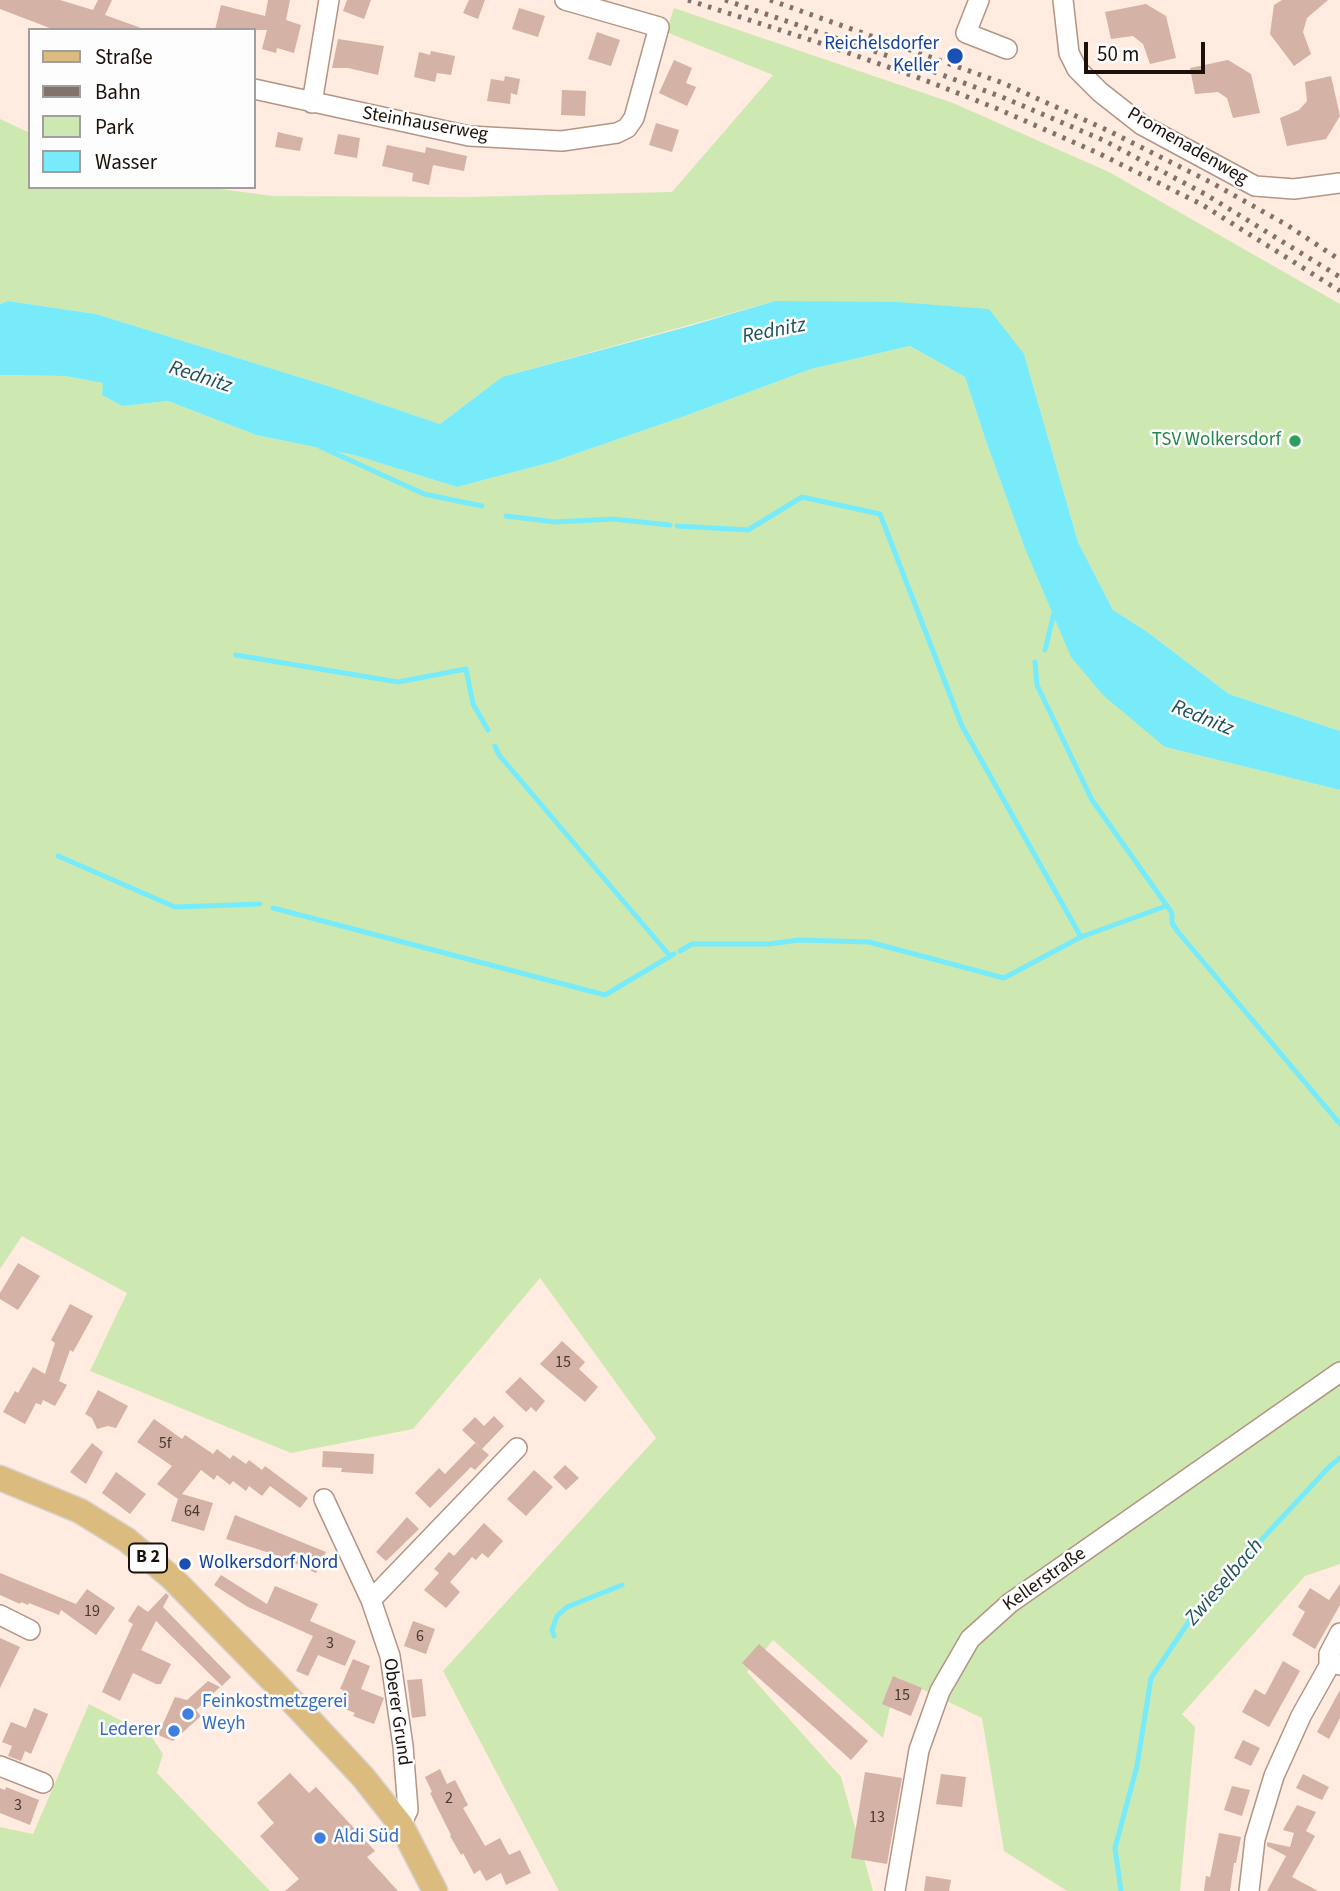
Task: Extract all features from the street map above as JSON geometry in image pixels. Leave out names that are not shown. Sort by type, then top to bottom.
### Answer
[{"type":"main road","name":"B 2","points":[[0,1478],[80,1511],[127,1540],[172,1578],[331,1741],[401,1825],[435,1891]]},
{"type":"street","points":[[312,103],[329,0]]},
{"type":"street","name":"Steinhauserweg","points":[[256,89],[469,136],[562,141],[617,133],[627,128],[634,118],[659,27],[565,0]]},
{"type":"street","points":[[979,0],[965,33],[1007,49]]},
{"type":"street","name":"Promenadenweg","points":[[1063,0],[1069,53],[1077,69],[1100,92],[1142,125],[1255,186],[1294,189],[1340,183]]},
{"type":"street","name":"Kellerstraße","points":[[895,1891],[919,1750],[940,1691],[970,1639],[1010,1602],[1340,1372]]},
{"type":"street","points":[[371,1600],[517,1448]]},
{"type":"street","name":"Oberer Grund","points":[[324,1499],[371,1600],[390,1656],[403,1746],[408,1810],[401,1825]]},
{"type":"street","points":[[0,1615],[30,1630]]},
{"type":"street","points":[[1249,1891],[1255,1839],[1274,1776],[1301,1716],[1335,1664],[1329,1654],[1340,1633]]},
{"type":"street","points":[[0,1766],[43,1783]]},
{"type":"green space","points":[[674,8],[953,103],[1109,172],[1340,304],[1340,731],[1229,694],[1146,631],[1113,610],[1078,542],[1024,354],[775,301],[502,377],[440,424],[96,314],[8,301],[0,304],[0,119],[28,132],[28,189],[220,189],[273,196],[466,197],[672,192],[773,75],[666,32]]},
{"type":"green space","points":[[910,346],[965,377],[1024,546],[1165,747],[1340,790],[1340,1564],[1305,1576],[1182,1714],[1195,1727],[1180,1891],[1067,1891],[1004,1851],[982,1718],[897,1677],[883,1738],[773,1640],[747,1672],[841,1777],[873,1891],[559,1891],[443,1671],[656,1438],[540,1278],[413,1429],[291,1453],[90,1371],[127,1293],[22,1236],[0,1269],[0,375],[65,376],[104,383],[102,395],[122,406],[168,401],[256,435],[354,455],[457,487],[552,462],[811,369]]},
{"type":"green space","points":[[89,1704],[151,1736],[163,1754],[157,1773],[270,1891],[0,1891],[0,1827],[33,1834]]},
{"type":"water","name":"Rednitz","points":[[8,301],[96,314],[440,424],[502,377],[775,301],[897,302],[989,309],[1024,354],[1078,542],[1113,610],[1146,631],[1229,694],[1340,731],[1340,790],[1165,747],[1104,696],[1071,657],[1024,546],[965,377],[910,346],[811,369],[552,462],[457,487],[354,455],[256,435],[168,401],[122,406],[102,395],[103,383],[65,376],[0,375],[0,304]]},
{"type":"building","points":[[0,0],[60,0],[93,10],[98,0],[112,0],[105,15],[141,28],[50,28],[0,9]]},
{"type":"building","points":[[268,0],[290,0],[286,20],[301,25],[294,53],[277,48],[276,53],[262,49],[267,30],[215,28],[221,5],[265,16]]},
{"type":"building","points":[[347,0],[371,0],[364,19],[343,11]]},
{"type":"building","points":[[469,0],[485,0],[478,19],[463,13]]},
{"type":"building","points":[[1282,0],[1328,0],[1307,18],[1303,32],[1311,54],[1294,66],[1270,34],[1274,5]]},
{"type":"building","points":[[1146,4],[1166,16],[1176,58],[1150,64],[1143,44],[1133,36],[1111,39],[1105,12]]},
{"type":"building","points":[[519,8],[545,16],[538,37],[512,29]]},
{"type":"building","points":[[597,32],[620,40],[611,66],[588,59]]},
{"type":"building","points":[[338,39],[384,46],[378,75],[348,68],[332,68]]},
{"type":"building","points":[[431,51],[455,56],[451,75],[437,73],[435,82],[414,77],[419,52],[430,55]]},
{"type":"building","points":[[674,60],[692,68],[686,83],[696,87],[687,106],[659,93]]},
{"type":"building","points":[[1228,60],[1251,74],[1260,113],[1233,118],[1227,98],[1218,92],[1195,94],[1190,68]]},
{"type":"building","points":[[505,76],[520,79],[517,95],[511,93],[510,104],[487,101],[491,79],[504,81]]},
{"type":"building","points":[[1331,76],[1340,116],[1326,139],[1287,146],[1280,118],[1299,110],[1307,101],[1305,82]]},
{"type":"building","points":[[562,90],[586,91],[585,116],[561,115]]},
{"type":"building","points":[[656,123],[679,130],[672,152],[649,145]]},
{"type":"building","points":[[278,132],[303,138],[300,151],[275,147]]},
{"type":"building","points":[[338,134],[360,138],[357,158],[334,154]]},
{"type":"building","points":[[387,145],[425,153],[426,147],[467,156],[464,171],[433,165],[429,185],[412,181],[413,173],[382,166]]},
{"type":"building","points":[[18,1263],[40,1276],[18,1310],[0,1299],[0,1293]]},
{"type":"building","points":[[70,1304],[93,1316],[73,1352],[70,1350],[59,1381],[67,1385],[55,1406],[43,1400],[41,1405],[36,1403],[25,1424],[3,1412],[33,1367],[45,1374],[55,1343],[51,1340]]},
{"type":"building","points":[[562,1341],[585,1362],[579,1369],[598,1387],[585,1402],[540,1364]]},
{"type":"building","points":[[520,1377],[545,1401],[536,1412],[531,1407],[526,1412],[505,1392]]},
{"type":"building","points":[[98,1390],[128,1406],[116,1428],[108,1426],[97,1429],[92,1418],[85,1414]]},
{"type":"building","points":[[494,1416],[504,1426],[482,1449],[462,1430],[475,1417],[484,1426]]},
{"type":"building","points":[[154,1419],[182,1439],[185,1435],[213,1454],[217,1449],[230,1459],[233,1455],[246,1464],[249,1460],[262,1470],[265,1466],[308,1498],[300,1508],[270,1486],[262,1496],[249,1486],[246,1491],[233,1481],[230,1485],[217,1475],[214,1480],[201,1470],[182,1494],[213,1503],[204,1531],[171,1521],[178,1499],[157,1484],[172,1466],[137,1442]]},
{"type":"building","points":[[92,1443],[103,1452],[86,1484],[70,1472]]},
{"type":"building","points":[[475,1443],[489,1455],[475,1470],[471,1467],[430,1508],[415,1493],[439,1468],[445,1474]]},
{"type":"building","points":[[323,1451],[374,1454],[373,1474],[341,1472],[342,1468],[322,1467]]},
{"type":"building","points":[[565,1465],[579,1478],[566,1490],[553,1477]]},
{"type":"building","points":[[534,1470],[553,1487],[526,1516],[507,1499]]},
{"type":"building","points":[[116,1472],[146,1494],[130,1514],[102,1493]]},
{"type":"building","points":[[235,1515],[326,1552],[316,1573],[279,1556],[226,1539]]},
{"type":"building","points":[[407,1517],[419,1529],[386,1561],[376,1552]]},
{"type":"building","points":[[484,1523],[503,1541],[488,1558],[482,1553],[476,1560],[472,1557],[450,1582],[460,1592],[446,1608],[424,1590],[439,1573],[434,1569],[449,1552],[454,1556]]},
{"type":"building","points":[[0,1573],[76,1604],[87,1589],[115,1608],[96,1635],[61,1610],[59,1615],[29,1603],[20,1604],[0,1595]]},
{"type":"building","points":[[221,1575],[267,1604],[275,1586],[318,1604],[310,1621],[356,1641],[345,1666],[318,1655],[308,1676],[296,1671],[313,1636],[248,1607],[214,1585]]},
{"type":"building","points":[[1340,1584],[1340,1605],[1315,1649],[1292,1635],[1305,1612],[1298,1607],[1310,1588],[1329,1600]]},
{"type":"building","points":[[166,1593],[169,1596],[163,1607],[231,1677],[222,1686],[156,1621],[141,1650],[171,1664],[161,1684],[133,1673],[120,1701],[102,1692],[133,1624],[128,1621],[138,1605],[148,1612]]},
{"type":"building","points":[[413,1621],[435,1629],[426,1654],[404,1646]]},
{"type":"building","points":[[0,1638],[20,1647],[0,1688]]},
{"type":"building","points":[[759,1644],[868,1741],[851,1760],[742,1663]]},
{"type":"building","points":[[353,1659],[370,1666],[361,1689],[384,1698],[374,1724],[337,1706],[343,1690],[340,1689]]},
{"type":"building","points":[[1283,1661],[1300,1671],[1269,1727],[1242,1712],[1255,1689],[1265,1695]]},
{"type":"building","points":[[893,1676],[922,1688],[911,1716],[882,1704]]},
{"type":"building","points":[[422,1679],[426,1716],[412,1718],[407,1680]]},
{"type":"building","points":[[208,1681],[220,1687],[196,1710],[201,1716],[173,1741],[158,1735],[175,1697],[187,1700]]},
{"type":"building","points":[[1340,1690],[1340,1718],[1329,1739],[1317,1732]]},
{"type":"building","points":[[34,1708],[48,1714],[31,1754],[25,1751],[21,1761],[8,1756],[12,1746],[2,1742],[11,1722],[26,1728]]},
{"type":"building","points":[[1243,1740],[1260,1748],[1251,1766],[1234,1758]]},
{"type":"building","points":[[440,1769],[447,1784],[455,1780],[468,1805],[463,1808],[485,1846],[500,1838],[509,1855],[520,1850],[531,1873],[506,1885],[501,1873],[486,1881],[480,1870],[474,1874],[450,1836],[430,1793],[432,1792],[425,1777]]},
{"type":"building","points":[[865,1772],[902,1778],[887,1864],[851,1858]]},
{"type":"building","points":[[290,1773],[309,1793],[316,1787],[375,1851],[367,1857],[398,1891],[285,1891],[299,1879],[260,1836],[274,1823],[257,1803]]},
{"type":"building","points":[[941,1774],[966,1777],[962,1807],[936,1804]]},
{"type":"building","points":[[1303,1774],[1329,1787],[1322,1800],[1296,1788]]},
{"type":"building","points":[[1232,1786],[1250,1790],[1242,1816],[1224,1810]]},
{"type":"building","points":[[6,1787],[39,1800],[30,1825],[0,1813],[0,1788],[5,1790]]},
{"type":"building","points":[[1297,1805],[1316,1812],[1306,1831],[1315,1836],[1292,1877],[1318,1891],[1267,1891],[1286,1856],[1267,1846],[1267,1842],[1290,1847],[1294,1833],[1283,1830]]},
{"type":"building","points":[[1219,1833],[1241,1837],[1230,1891],[1204,1891],[1206,1876],[1210,1877]]},
{"type":"building","points":[[926,1876],[951,1880],[949,1891],[924,1891]]},
{"type":"waterway","points":[[321,447],[424,494],[482,506]]},
{"type":"waterway","points":[[677,526],[748,530],[802,497],[880,514],[962,726],[1081,937]]},
{"type":"waterway","points":[[506,516],[555,522],[613,519],[670,525]]},
{"type":"waterway","points":[[1045,650],[1054,613]]},
{"type":"waterway","points":[[236,655],[398,682],[466,669],[473,704],[488,730]]},
{"type":"waterway","points":[[1035,662],[1037,685],[1092,800],[1172,913],[1172,923],[1340,1124]]},
{"type":"waterway","points":[[495,746],[499,755],[670,956]]},
{"type":"waterway","points":[[58,856],[175,907],[260,904]]},
{"type":"waterway","points":[[680,951],[692,944],[769,944],[799,940],[869,942],[1004,978],[1081,937],[1166,906]]},
{"type":"waterway","points":[[273,908],[605,995],[674,954]]},
{"type":"waterway","name":"Zwieselbach","points":[[1121,1891],[1115,1848],[1137,1766],[1151,1678],[1198,1608],[1340,1458]]},
{"type":"waterway","points":[[554,1636],[552,1630],[557,1616],[567,1607],[622,1585]]},
{"type":"railway","points":[[688,0],[922,79],[1098,153],[1201,204],[1340,291]]},
{"type":"railway","points":[[725,0],[1002,97],[1103,140],[1205,194],[1340,277]]},
{"type":"railway","points":[[770,0],[1003,83],[1109,131],[1212,183],[1287,225],[1340,260]]},
{"type":"place","name":"Reichelsdorfer Keller","points":[[955,56]]},
{"type":"place","name":"TSV Wolkersdorf","points":[[1295,441]]},
{"type":"place","name":"Wolkersdorf Nord","points":[[185,1564]]},
{"type":"place","name":"Feinkostmetzgerei Weyh","points":[[188,1714]]},
{"type":"place","name":"Lederer","points":[[174,1731]]},
{"type":"place","name":"Aldi Süd","points":[[320,1838]]}]
